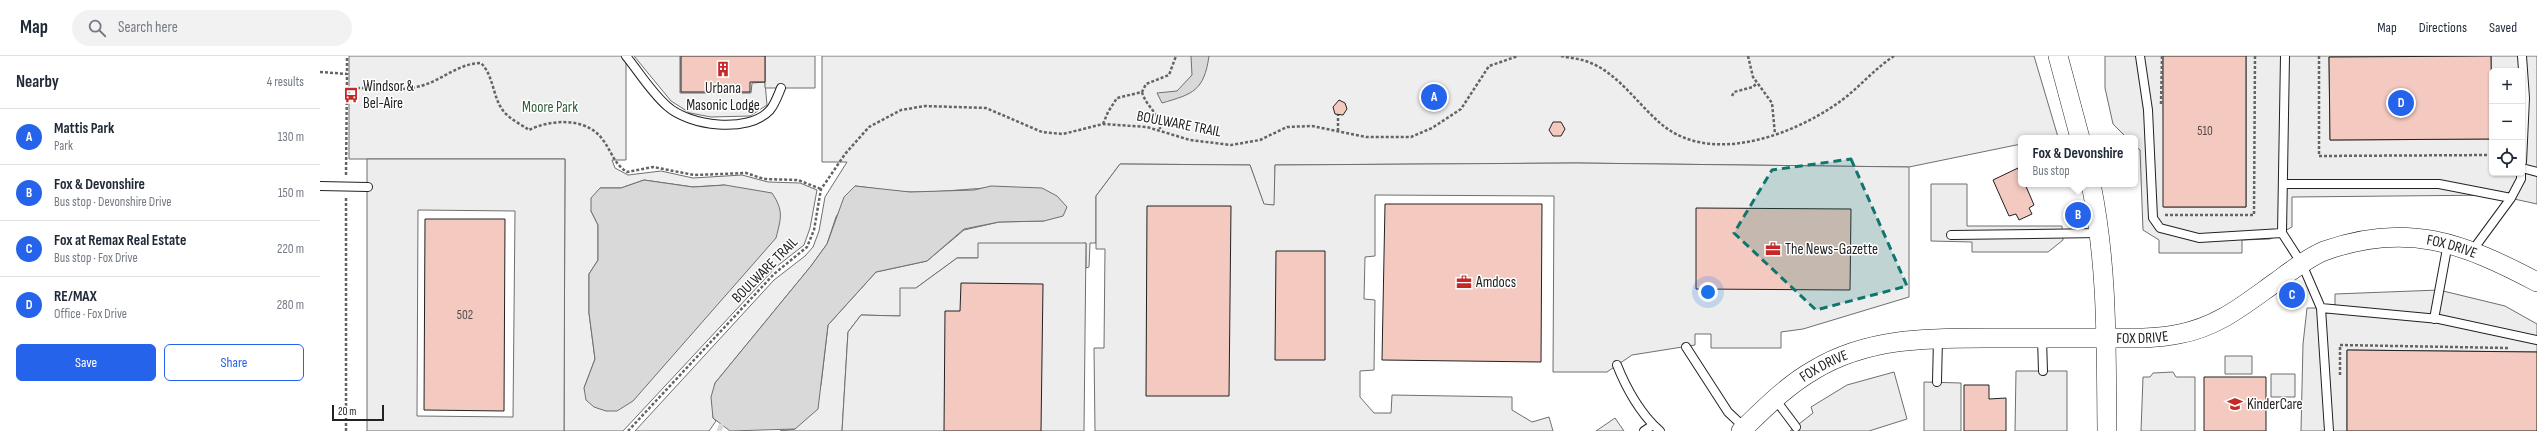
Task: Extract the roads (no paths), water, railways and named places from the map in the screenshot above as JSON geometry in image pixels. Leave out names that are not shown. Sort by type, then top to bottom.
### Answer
[{"type":"street","points":[[2058,56],[2079,135]]},
{"type":"street","points":[[2092,187],[2100,233],[2105,286],[2107,338],[2107,431]]},
{"type":"street","name":"FOX DRIVE","points":[[1743,429],[1788,387],[1814,370],[1840,356],[1864,348],[1897,341],[1938,338],[2107,338],[2164,336],[2207,327],[2229,316],[2302,264],[2322,252],[2378,238],[2424,238],[2448,242],[2488,257],[2537,282]]},
{"type":"lane","points":[[626,56],[667,106],[691,120],[722,124],[746,123],[770,110],[781,88]]},
{"type":"lane","points":[[2140,56],[2148,110],[2153,218],[2160,228],[2199,238],[2282,233]]},
{"type":"lane","points":[[2285,56],[2282,233],[2302,264],[2321,308],[2329,431]]},
{"type":"lane","points":[[2522,56],[2525,98],[2523,140]]},
{"type":"lane","points":[[2525,169],[2537,172]]},
{"type":"lane","points":[[2472,251],[2511,198],[2521,176]]},
{"type":"lane","points":[[2282,184],[2440,184],[2511,198]]},
{"type":"lane","points":[[320,186],[368,187]]},
{"type":"lane","points":[[1950,235],[2100,233]]},
{"type":"lane","points":[[2434,319],[2448,242]]},
{"type":"lane","points":[[2321,308],[2434,319],[2537,340]]},
{"type":"lane","points":[[1937,382],[1938,338]]},
{"type":"lane","points":[[2042,338],[2043,371]]},
{"type":"lane","points":[[1686,347],[1728,412],[1743,429]]},
{"type":"lane","points":[[1617,365],[1624,382],[1653,425],[1660,431]]},
{"type":"lane","points":[[1775,399],[1796,427]]},
{"type":"lane","points":[[1644,431],[1653,425]]},
{"type":"waterway","points":[[719,431],[721,426]]},
{"type":"place","name":"Urbana Masonic Lodge","points":[[723,69]]},
{"type":"place","name":"Windsor & Bel-Aire","points":[[351,95]]},
{"type":"place","name":"Mattis Park","points":[[1434,97]]},
{"type":"place","name":"RE/MAX","points":[[2401,103]]},
{"type":"place","name":"Fox & Devonshire","points":[[2078,215]]},
{"type":"place","name":"The News-Gazette","points":[[1773,249]]},
{"type":"place","name":"Amdocs","points":[[1464,282]]},
{"type":"place","name":"Fox at Remax Real Estate","points":[[2292,295]]},
{"type":"place","name":"KinderCare","points":[[2235,404]]},
{"type":"park label","name":"Moore Park","points":[[550,107]]}]
